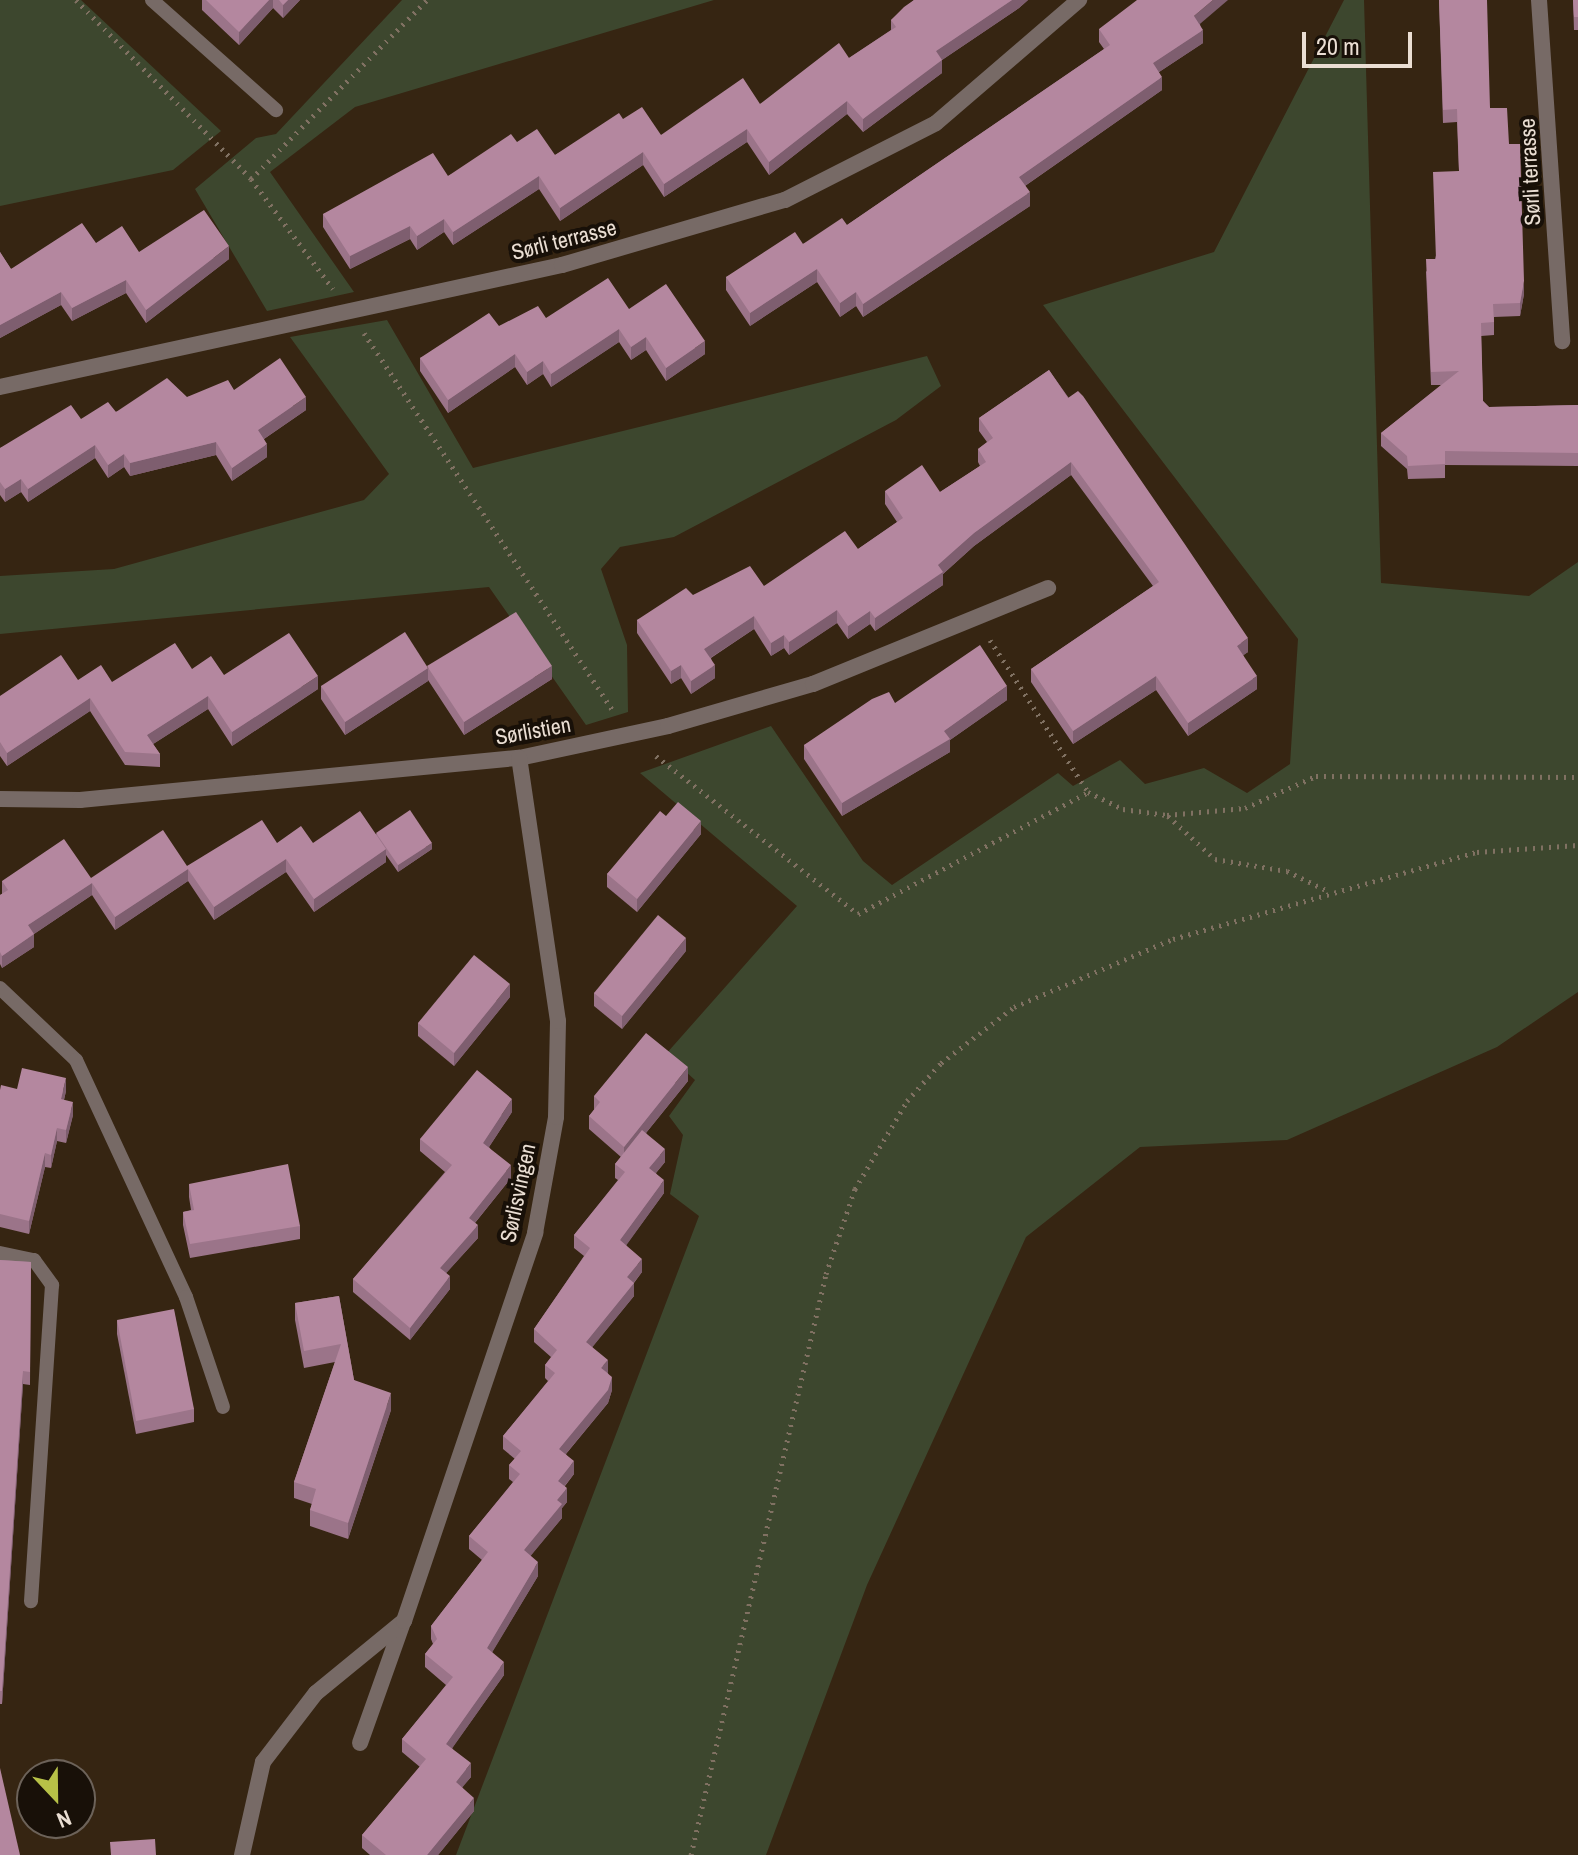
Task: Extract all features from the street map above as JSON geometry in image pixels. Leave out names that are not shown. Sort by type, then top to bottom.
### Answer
[{"type":"street","name":"Sørli terrasse","points":[[0,387],[562,265],[785,200],[936,123],[1079,0]]},
{"type":"street","name":"Sørli terrasse","points":[[1539,0],[1562,341]]},
{"type":"street","name":"Sørlistien","points":[[0,799],[80,800],[519,758],[630,735],[813,684],[977,620],[1048,588]]},
{"type":"street","name":"Sørlisvingen","points":[[360,1743],[535,1233],[556,1117],[558,1021],[519,758]]},
{"type":"street","points":[[242,1855],[263,1762],[316,1693],[404,1621]]},
{"type":"lane","points":[[152,0],[276,110]]},
{"type":"lane","points":[[0,988],[76,1060],[186,1297],[223,1407]]},
{"type":"lane","points":[[0,1253],[34,1260],[52,1285],[31,1601]]},
{"type":"path","points":[[76,0],[251,179],[350,312],[630,735],[858,914],[1088,792]]},
{"type":"path","points":[[251,179],[427,0]]},
{"type":"path","points":[[977,620],[1088,792],[1123,809],[1167,815],[1245,808],[1316,776],[1578,777]]},
{"type":"path","points":[[1167,815],[1215,859],[1287,871],[1329,891]]},
{"type":"path","points":[[691,1855],[826,1274],[882,1135],[941,1063],[1040,992],[1173,939],[1329,891],[1477,852],[1578,845]]},
{"type":"green space","points":[[0,0],[81,0],[221,131],[173,170],[0,206]]},
{"type":"green space","points":[[402,0],[714,0],[355,107],[270,172],[354,292],[267,311],[195,189],[256,138],[276,134]]},
{"type":"green space","points":[[1344,0],[1364,0],[1381,583],[1529,596],[1578,562],[1578,992],[1497,1047],[1287,1140],[1140,1147],[1026,1237],[867,1585],[766,1855],[456,1855],[699,1216],[670,1194],[683,1135],[669,1116],[695,1080],[666,1054],[797,906],[640,773],[771,726],[863,861],[892,885],[1058,773],[1073,786],[1120,760],[1145,784],[1204,768],[1247,793],[1290,764],[1298,639],[1043,305],[1214,252]]},
{"type":"green space","points":[[387,320],[473,468],[927,356],[941,386],[896,420],[674,537],[620,547],[601,569],[627,645],[628,712],[586,725],[489,587],[0,634],[0,576],[114,569],[364,500],[389,474],[290,337]]},
{"type":"building","points":[[206,0],[269,0],[239,32]]},
{"type":"building","points":[[914,0],[1012,0],[936,51],[942,60],[863,119],[847,101],[769,162],[747,129],[664,184],[643,152],[560,208],[539,176],[453,232],[444,219],[417,236],[410,226],[350,256],[323,214],[433,153],[448,176],[511,134],[517,142],[537,129],[555,155],[619,113],[623,119],[642,107],[661,135],[743,78],[760,104],[839,43],[849,58],[896,27],[891,20]]},
{"type":"building","points":[[1137,0],[1213,0],[1194,16],[1203,30],[1153,63],[1162,77],[1019,177],[1030,192],[863,304],[856,292],[840,303],[817,269],[750,313],[726,277],[795,232],[803,244],[842,218],[847,225],[1110,45],[1099,29]]},
{"type":"building","points":[[1439,0],[1487,0],[1490,108],[1507,108],[1509,144],[1520,144],[1524,281],[1520,303],[1493,304],[1494,322],[1481,323],[1483,401],[1489,407],[1578,405],[1578,453],[1445,451],[1445,464],[1408,466],[1407,456],[1381,433],[1459,371],[1431,372],[1426,259],[1436,259],[1433,172],[1459,171],[1457,109],[1443,110]]},
{"type":"building","points":[[1573,0],[1578,0],[1578,17],[1574,17]]},
{"type":"building","points":[[204,210],[229,246],[146,310],[126,280],[72,308],[61,292],[0,325],[0,252],[11,269],[82,223],[96,243],[122,226],[139,252]]},
{"type":"building","points":[[608,278],[629,309],[666,284],[705,341],[666,368],[646,337],[631,347],[619,329],[551,374],[543,361],[527,372],[515,354],[448,400],[420,358],[489,313],[499,326],[538,306],[546,318]]},
{"type":"building","points":[[280,358],[306,397],[258,430],[267,444],[232,468],[216,442],[130,463],[124,454],[108,465],[95,445],[28,489],[21,479],[5,489],[0,482],[0,448],[71,405],[81,419],[108,402],[116,412],[167,378],[187,397],[228,380],[234,390]]},
{"type":"building","points":[[1049,370],[1068,398],[1078,391],[1083,396],[1184,543],[1248,638],[1237,646],[1257,676],[1188,723],[1156,676],[1073,731],[1031,669],[1159,582],[1071,462],[974,533],[938,565],[943,572],[875,618],[870,611],[848,626],[837,610],[789,642],[784,635],[771,643],[754,616],[704,649],[715,665],[691,681],[681,665],[671,671],[637,620],[686,588],[693,595],[750,566],[764,586],[845,531],[858,549],[903,518],[885,491],[922,465],[940,492],[986,462],[978,449],[993,438],[979,418]]},
{"type":"building","points":[[516,612],[552,666],[464,722],[427,666]]},
{"type":"building","points":[[405,632],[428,668],[345,722],[321,686]]},
{"type":"building","points":[[289,633],[318,676],[232,732],[208,696],[147,735],[160,754],[125,752],[90,698],[7,753],[0,742],[0,696],[61,655],[78,680],[101,665],[112,682],[175,643],[192,669],[211,656],[224,675]]},
{"type":"building","points":[[980,645],[1007,686],[944,731],[950,739],[842,803],[804,745],[872,699],[889,692],[895,703]]},
{"type":"building","points":[[678,802],[701,821],[637,899],[607,874],[660,811],[666,816]]},
{"type":"building","points":[[410,810],[432,843],[398,865],[376,833]]},
{"type":"building","points":[[360,811],[386,849],[314,899],[286,859],[214,907],[188,869],[115,917],[92,883],[28,925],[34,934],[2,956],[0,952],[0,895],[8,890],[2,881],[64,839],[91,878],[163,830],[187,866],[262,820],[277,843],[301,826],[313,843]]},
{"type":"building","points":[[658,915],[686,938],[622,1016],[594,993]]},
{"type":"building","points":[[474,955],[510,984],[454,1053],[418,1023]]},
{"type":"building","points":[[646,1033],[688,1067],[624,1147],[589,1116],[600,1102],[594,1096]]},
{"type":"building","points":[[22,1068],[66,1078],[61,1099],[73,1102],[66,1130],[57,1128],[51,1155],[45,1153],[29,1221],[0,1214],[0,1090],[1,1085],[17,1089]]},
{"type":"building","points":[[477,1070],[512,1099],[483,1143],[511,1165],[469,1218],[478,1225],[440,1268],[450,1276],[410,1328],[353,1279],[452,1165],[420,1139]]},
{"type":"building","points":[[642,1130],[665,1149],[649,1168],[664,1180],[620,1240],[642,1259],[627,1277],[634,1283],[586,1342],[608,1360],[601,1368],[612,1377],[608,1390],[559,1449],[574,1461],[558,1481],[567,1488],[557,1500],[562,1504],[524,1550],[538,1562],[487,1648],[504,1662],[446,1744],[471,1763],[456,1782],[474,1798],[427,1855],[386,1855],[362,1835],[426,1759],[402,1739],[453,1677],[425,1654],[437,1639],[431,1626],[488,1552],[469,1536],[520,1474],[509,1465],[521,1451],[503,1436],[555,1373],[545,1365],[557,1350],[534,1329],[590,1248],[574,1235],[625,1172],[615,1164]]},
{"type":"building","points":[[288,1164],[300,1226],[190,1244],[183,1212],[194,1210],[189,1184]]},
{"type":"building","points":[[0,1260],[31,1262],[30,1372],[23,1371],[2,1691],[0,1691]]},
{"type":"building","points":[[339,1296],[354,1380],[391,1393],[348,1523],[310,1510],[316,1489],[294,1482],[341,1344],[304,1351],[295,1303]]},
{"type":"building","points":[[174,1309],[194,1409],[136,1421],[117,1320]]},
{"type":"building","points":[[0,1768],[20,1855],[0,1855]]},
{"type":"building","points":[[155,1839],[156,1855],[111,1855],[110,1842]]}]
